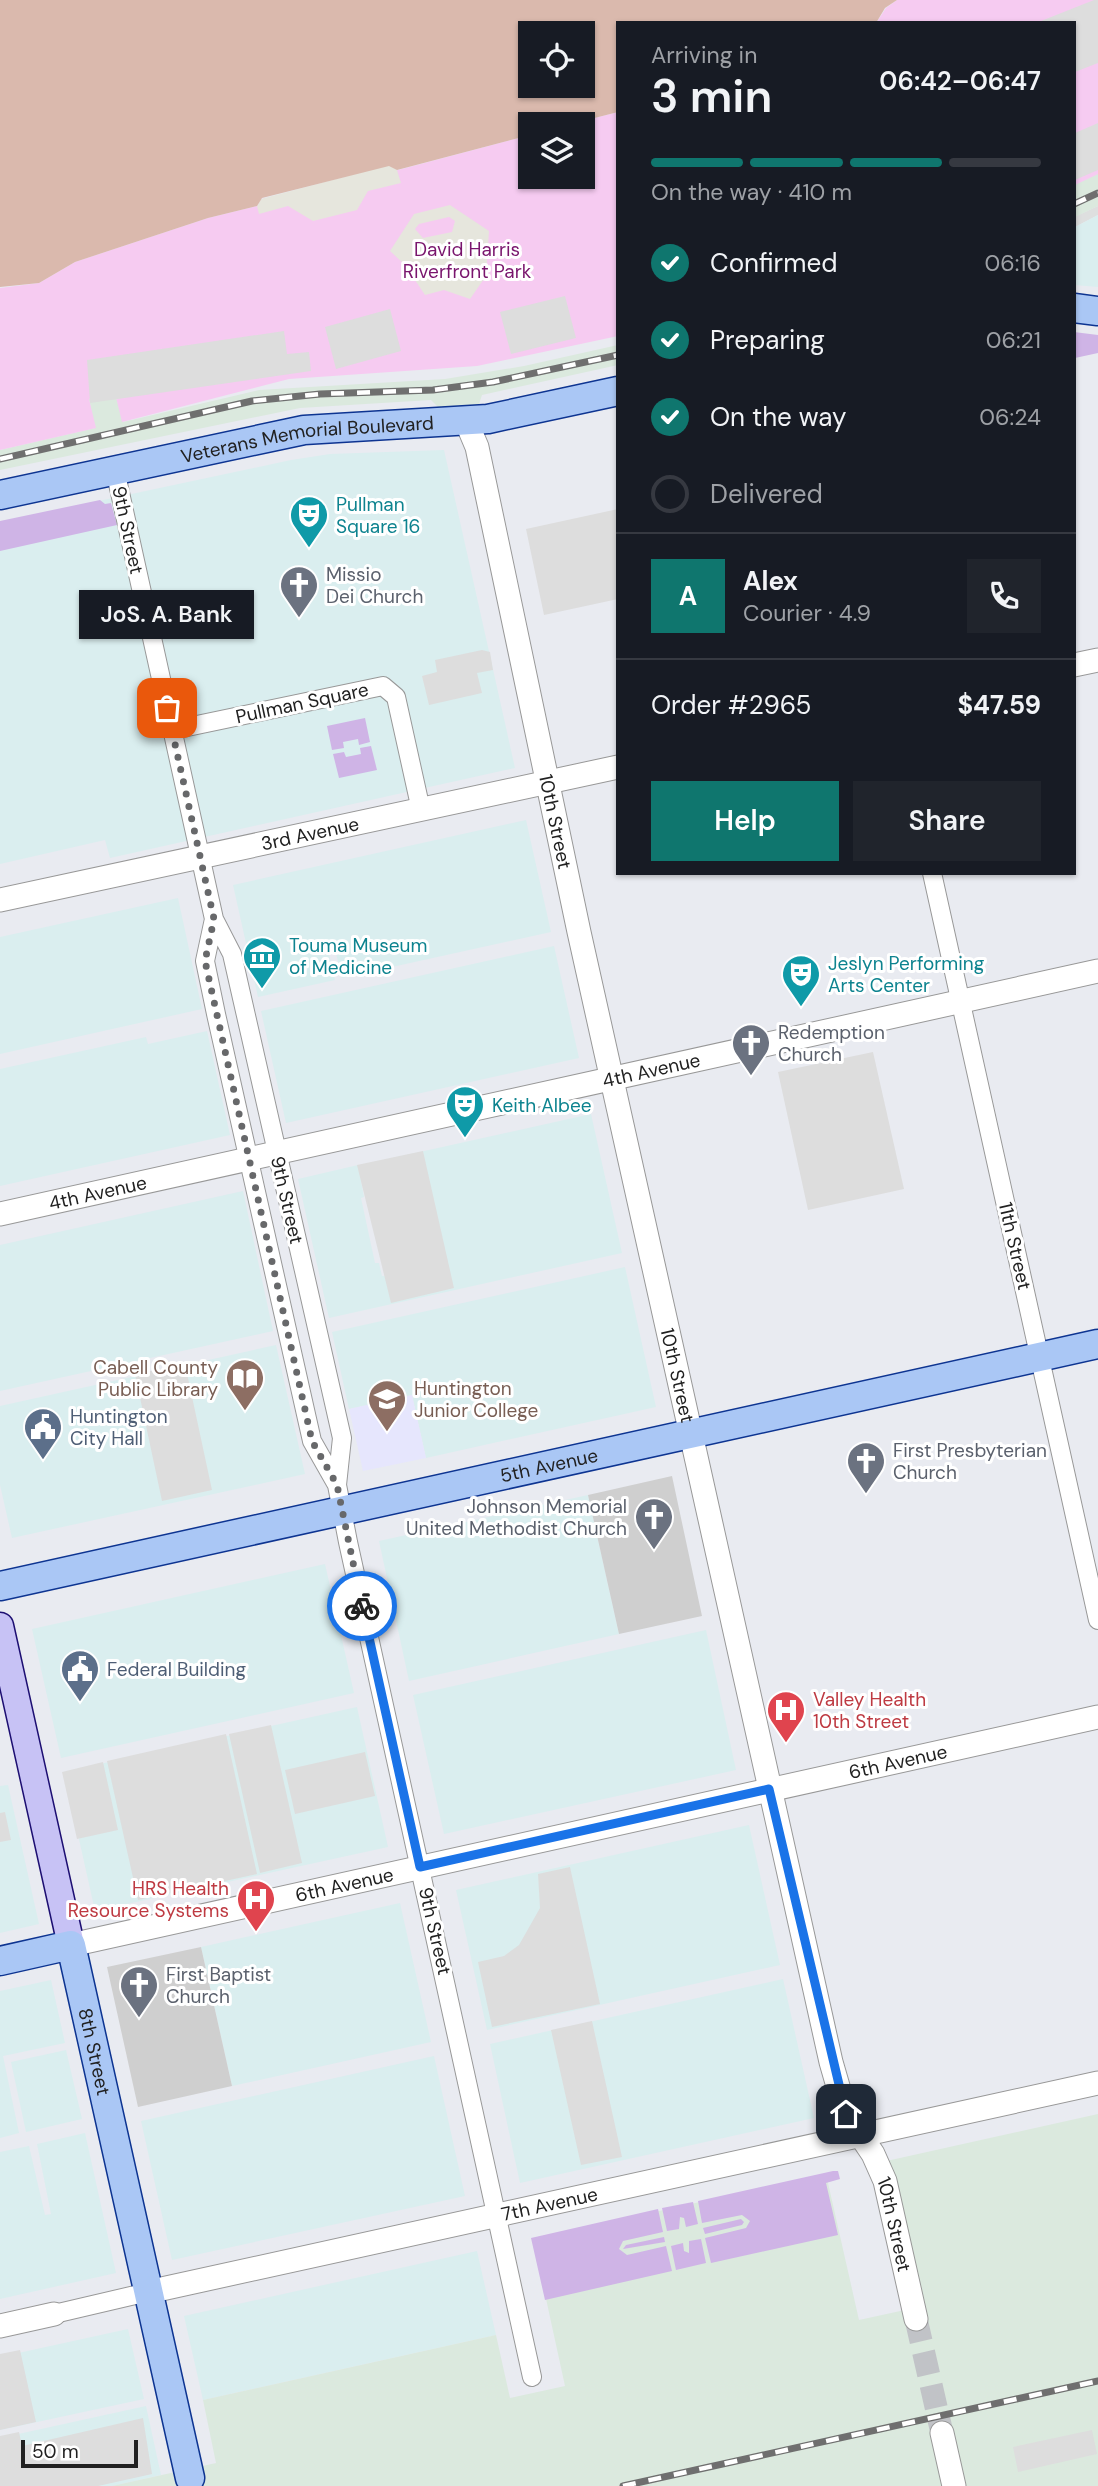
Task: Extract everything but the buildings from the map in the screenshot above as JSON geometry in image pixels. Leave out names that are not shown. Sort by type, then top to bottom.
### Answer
[{"type":"main road","points":[[1076,308],[1098,312]]},
{"type":"main road","name":"Veterans Memorial Boulevard","points":[[0,495],[304,430],[504,417],[616,391]]},
{"type":"main road","name":"5th Avenue","points":[[0,1587],[340,1499],[692,1435],[1098,1344]]},
{"type":"main road","name":"8th Street","points":[[0,1626],[190,2478]]},
{"type":"main road","name":"6th Avenue","points":[[0,1961],[71,1945]]},
{"type":"street","name":"10th Street","points":[[466,421],[477,447],[612,1079],[769,1789],[841,2100],[873,2154],[885,2181],[916,2319]]},
{"type":"street","name":"9th Street","points":[[115,470],[214,919],[232,954],[342,1438],[340,1499]]},
{"type":"street","points":[[1076,665],[1098,660]]},
{"type":"street","name":"Pullman Square","points":[[173,730],[383,687],[396,697],[421,810]]},
{"type":"street","name":"3rd Avenue","points":[[0,900],[616,767]]},
{"type":"street","name":"11th Street","points":[[932,875],[1098,1620]]},
{"type":"street","name":"9th Street","points":[[214,919],[205,961],[312,1441],[340,1499],[531,2377]]},
{"type":"street","name":"4th Avenue","points":[[0,1214],[1098,971]]},
{"type":"street","name":"6th Avenue","points":[[71,1945],[1098,1717]]},
{"type":"street","name":"7th Avenue","points":[[0,2326],[1098,2083]]},
{"type":"street","points":[[942,2433],[954,2486]]},
{"type":"shaded area","points":[[0,0],[897,0],[885,8],[877,21],[616,21],[616,113],[595,118],[595,112],[518,112],[518,138],[397,170],[389,166],[262,198],[257,206],[208,218],[75,262],[39,283],[0,287]]},
{"type":"shaded area","points":[[1098,0],[1098,63],[1076,72],[1076,21],[1041,21]]},
{"type":"shaded area","points":[[1098,123],[1098,170],[1076,180],[1076,133]]},
{"type":"shaded area","points":[[389,165],[397,170],[401,183],[368,191],[357,210],[313,221],[288,206],[259,214],[257,206],[261,199]]},
{"type":"shaded area","points":[[1098,173],[1098,206],[1076,217],[1076,184]]},
{"type":"shaded area","points":[[450,205],[489,231],[486,276],[470,299],[444,290],[425,295],[405,265],[390,251],[414,214]],"holes":[[[449,217],[455,221],[452,232],[423,238],[415,229],[419,224]]]},
{"type":"shaded area","points":[[1098,206],[1098,215],[1076,226],[1076,216]]},
{"type":"shaded area","points":[[1098,215],[1098,287],[1076,285],[1076,226]]},
{"type":"shaded area","points":[[565,296],[576,338],[511,354],[500,312]]},
{"type":"shaded area","points":[[390,309],[401,351],[336,369],[325,327]]},
{"type":"shaded area","points":[[284,331],[287,354],[309,352],[311,371],[90,403],[87,360]]},
{"type":"shaded area","points":[[1076,332],[1098,335],[1098,353],[1076,358]]},
{"type":"shaded area","points":[[616,345],[616,365],[482,395],[478,407],[442,411],[431,400],[300,408],[0,470],[0,450],[95,428],[89,399],[115,393],[123,422],[259,390],[445,379],[524,366]]},
{"type":"shaded area","points":[[444,450],[515,768],[110,858],[105,840],[0,864],[0,522],[291,460],[330,454]]},
{"type":"shaded area","points":[[100,500],[105,504],[111,503],[117,525],[0,551],[0,521]]},
{"type":"shaded area","points":[[616,509],[616,599],[544,615],[526,529]]},
{"type":"shaded area","points":[[482,650],[490,652],[493,670],[477,673],[482,693],[429,705],[422,676],[437,672],[435,660]]},
{"type":"shaded area","points":[[365,718],[370,742],[359,745],[358,739],[343,742],[344,748],[332,750],[327,726]]},
{"type":"shaded area","points":[[371,746],[377,770],[339,778],[333,754],[344,752],[346,757],[361,754],[360,748]]},
{"type":"shaded area","points":[[526,820],[551,932],[342,978],[335,949],[328,950],[335,980],[258,997],[233,885]]},
{"type":"shaded area","points":[[178,898],[202,1009],[0,1054],[0,937]]},
{"type":"shaded area","points":[[554,946],[579,1058],[286,1123],[261,1011]]},
{"type":"shaded area","points":[[207,1031],[230,1135],[0,1186],[0,1069],[146,1037],[148,1044]]},
{"type":"shaded area","points":[[873,1052],[904,1189],[808,1210],[778,1072]]},
{"type":"shaded area","points":[[591,1114],[622,1253],[329,1318],[298,1179],[358,1165],[364,1197],[361,1198],[375,1263],[379,1263],[382,1276],[385,1276],[361,1165]]},
{"type":"shaded area","points":[[423,1151],[454,1288],[391,1303],[357,1165]]},
{"type":"shaded area","points":[[243,1191],[273,1331],[0,1391],[0,1245]]},
{"type":"shaded area","points":[[625,1267],[656,1407],[426,1458],[412,1395],[349,1409],[332,1332]]},
{"type":"shaded area","points":[[276,1345],[305,1474],[12,1538],[0,1485],[0,1406]]},
{"type":"shaded area","points":[[185,1364],[212,1490],[162,1501],[135,1374]]},
{"type":"shaded area","name":"Huntington Junior College","points":[[412,1395],[426,1458],[363,1471],[349,1409]]},
{"type":"shaded area","name":"Johnson Memorial United Methodist Church","points":[[672,1476],[702,1616],[619,1634],[588,1495]]},
{"type":"shaded area","points":[[588,1495],[619,1634],[409,1681],[379,1541]]},
{"type":"shaded area","points":[[325,1564],[354,1693],[61,1758],[32,1629]]},
{"type":"shaded area","points":[[706,1630],[736,1770],[444,1834],[413,1695]]},
{"type":"shaded area","points":[[357,1707],[388,1847],[95,1911],[64,1772]]},
{"type":"shaded area","points":[[271,1725],[302,1863],[260,1873],[229,1734]]},
{"type":"shaded area","points":[[226,1734],[257,1874],[138,1900],[107,1761]]},
{"type":"shaded area","points":[[365,1752],[375,1796],[295,1814],[285,1770]]},
{"type":"shaded area","points":[[103,1762],[118,1830],[77,1839],[62,1772]]},
{"type":"shaded area","points":[[8,1785],[39,1924],[0,1933],[0,1786]]},
{"type":"shaded area","points":[[5,1812],[11,1840],[0,1842],[0,1813]]},
{"type":"shaded area","points":[[749,1825],[780,1965],[487,2030],[456,1890]]},
{"type":"shaded area","points":[[570,1867],[600,2004],[492,2027],[478,1962],[504,1956],[519,1945],[540,1908],[538,1874]]},
{"type":"shaded area","points":[[400,1903],[431,2042],[232,2086],[201,1947]]},
{"type":"shaded area","points":[[201,1947],[232,2086],[138,2107],[107,1967]]},
{"type":"shaded area","points":[[783,1979],[814,2118],[520,2183],[490,2044]]},
{"type":"shaded area","points":[[51,1980],[65,2043],[3,2056],[19,2133],[0,2138],[0,1991]]},
{"type":"shaded area","points":[[592,2021],[622,2157],[581,2165],[551,2030]]},
{"type":"shaded area","points":[[66,2050],[82,2119],[26,2132],[11,2062]]},
{"type":"shaded area","points":[[434,2056],[465,2196],[172,2260],[141,2121]]},
{"type":"shaded area","points":[[1098,2114],[1098,2486],[112,2486],[216,2463],[203,2400],[496,2335],[510,2398],[565,2386],[533,2239],[826,2174],[859,2320],[914,2308],[882,2162]]},
{"type":"shaded area","points":[[85,2133],[116,2273],[0,2299],[0,2152],[29,2146],[45,2215],[51,2214],[37,2144]]},
{"type":"shaded area","points":[[838,2171],[840,2179],[826,2183],[838,2235],[711,2263],[705,2238],[746,2228],[750,2221],[742,2215],[702,2223],[698,2201]]},
{"type":"shaded area","points":[[693,2202],[698,2224],[686,2227],[684,2218],[680,2217],[679,2229],[667,2231],[662,2208]]},
{"type":"shaded area","points":[[658,2209],[663,2232],[623,2241],[619,2249],[627,2255],[666,2246],[672,2271],[545,2300],[531,2238]]},
{"type":"shaded area","points":[[741,2219],[744,2222],[742,2225],[705,2234],[703,2228]]},
{"type":"shaded area","points":[[664,2237],[665,2242],[623,2249],[626,2245]]},
{"type":"shaded area","points":[[701,2239],[706,2263],[676,2270],[671,2246],[683,2243],[684,2251],[689,2253],[689,2241]]},
{"type":"shaded area","points":[[477,2251],[496,2335],[203,2400],[184,2316]]},
{"type":"shaded area","points":[[128,2329],[144,2399],[0,2430],[0,2357]]},
{"type":"shaded area","points":[[20,2350],[36,2422],[0,2430],[0,2354]]},
{"type":"shaded area","points":[[146,2406],[161,2475],[112,2486],[0,2486],[0,2438]]},
{"type":"shaded area","points":[[143,2418],[152,2474],[98,2486],[0,2486],[0,2436],[19,2432],[22,2446]]},
{"type":"shaded area","points":[[1092,2430],[1097,2454],[1018,2472],[1013,2447]]},
{"type":"green space","points":[[897,0],[1098,0],[1098,174],[1076,185],[1076,21],[877,21],[886,8]]},
{"type":"green space","name":"David Harris Riverfront Park","points":[[616,113],[616,336],[477,366],[289,379],[122,422],[115,393],[89,399],[96,428],[0,450],[0,288],[39,283],[75,262],[208,218],[257,206],[261,199],[398,170],[518,138],[518,189],[595,189],[595,118]]},
{"type":"tunnel","points":[[916,2319],[942,2433]]},
{"type":"railway","points":[[1076,203],[1098,193]]},
{"type":"railway","points":[[0,459],[252,401],[320,394],[433,390],[493,382],[616,355]]},
{"type":"railway","points":[[623,2486],[1098,2381]]},
{"type":"way so far","points":[[167,708],[214,919],[205,961],[312,1441],[323,1465],[337,1485],[362,1606]]},
{"type":"place","name":"Pullman Square 16","points":[[309,549]]},
{"type":"place","name":"Missio Dei Church","points":[[299,619]]},
{"type":"place","name":"JoS. A. Bank","points":[[167,708]]},
{"type":"place","name":"Touma Museum of Medicine","points":[[262,990]]},
{"type":"place","name":"Jeslyn Performing Arts Center","points":[[801,1008]]},
{"type":"place","name":"Redemption Church","points":[[751,1077]]},
{"type":"place","name":"Keith Albee","points":[[465,1139]]},
{"type":"place","name":"Cabell County Public Library","points":[[245,1412]]},
{"type":"place","name":"Huntington Junior College","points":[[387,1433]]},
{"type":"place","name":"Huntington City Hall","points":[[43,1461]]},
{"type":"place","name":"First Presbyterian Church","points":[[866,1495]]},
{"type":"place","name":"Johnson Memorial United Methodist Church","points":[[654,1551]]},
{"type":"place","name":"Federal Building","points":[[80,1703]]},
{"type":"place","name":"Valley Health 10th Street","points":[[786,1744]]},
{"type":"place","name":"HRS Health Resource Systems","points":[[256,1933]]},
{"type":"place","name":"First Baptist Church","points":[[139,2019]]},
{"type":"route","points":[[362,1606],[420,1867],[769,1789],[825,2037],[846,2114]]}]
